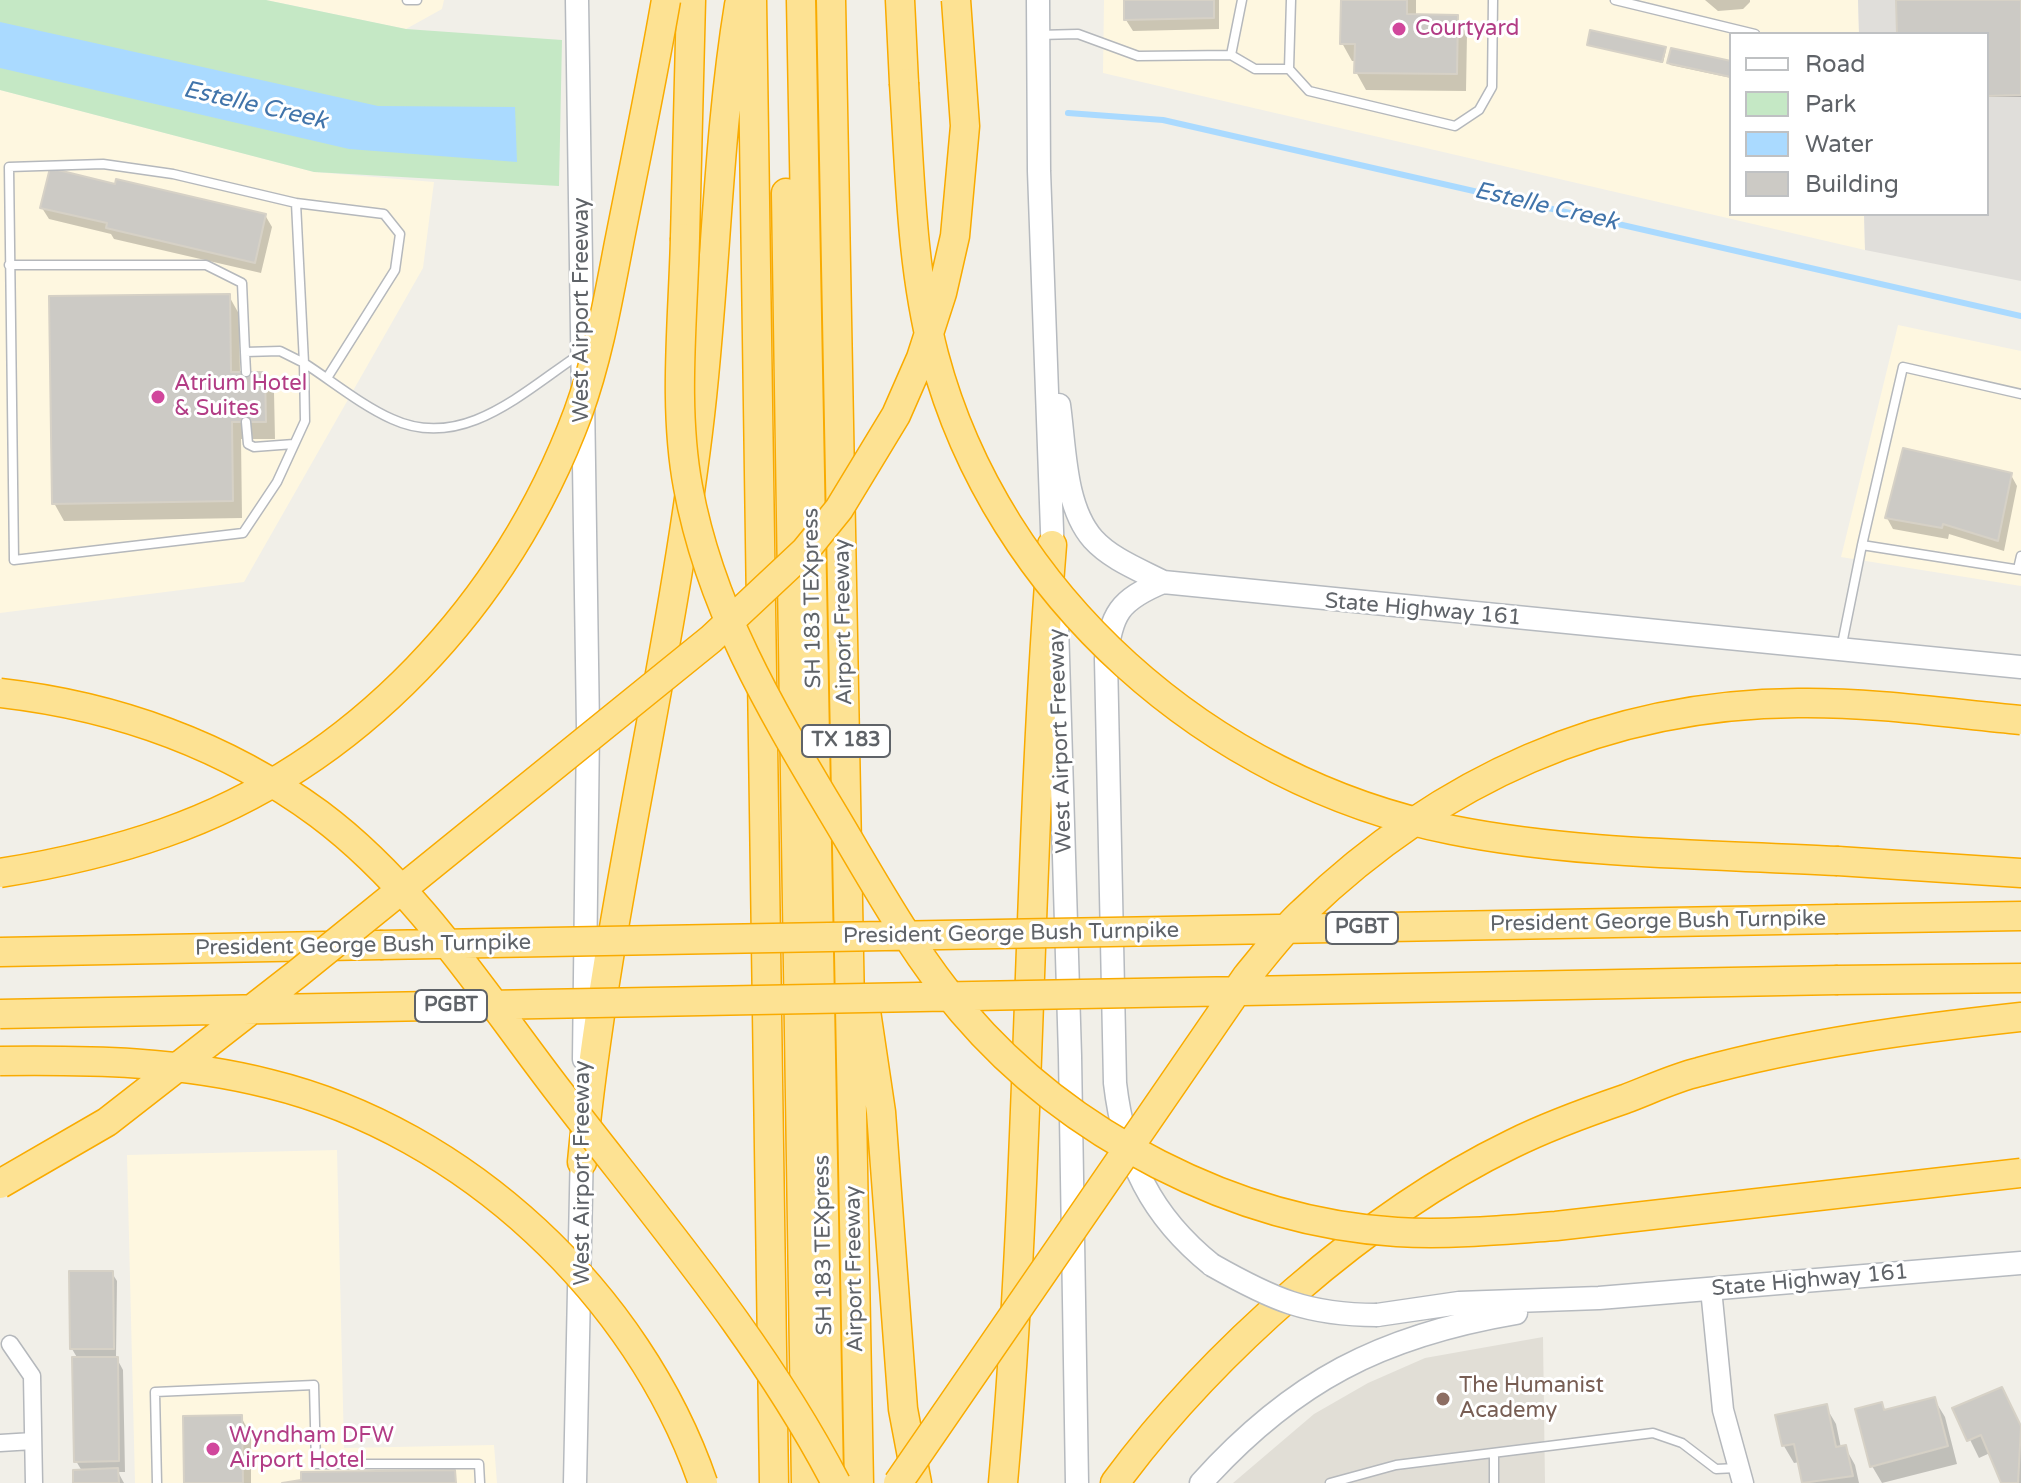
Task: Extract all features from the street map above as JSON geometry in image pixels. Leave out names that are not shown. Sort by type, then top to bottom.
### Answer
[{"type":"highway","points":[[0,873],[117,849],[211,814],[261,788],[305,761],[372,711],[435,651],[471,607],[532,514],[579,410],[600,338],[666,0]]},
{"type":"highway","points":[[691,0],[683,428],[687,483],[714,588],[731,632],[762,693],[925,964],[963,1013],[1037,1085],[1136,1152],[1182,1175],[1281,1211],[1394,1232],[1489,1232],[1556,1226],[2021,1173]]},
{"type":"highway","points":[[582,1162],[610,945],[698,433],[725,92],[740,0]]},
{"type":"highway","points":[[752,0],[774,1483]]},
{"type":"highway","name":"SH 183 TEXpress","points":[[784,0],[806,1483]]},
{"type":"highway","name":"SH 183 TEXpress","points":[[801,0],[829,1483]]},
{"type":"highway","name":"Airport Freeway","points":[[831,0],[859,1483]]},
{"type":"highway","points":[[900,0],[919,283],[935,360],[957,425],[992,498],[1028,556],[1080,621],[1130,670],[1168,700],[1245,753],[1341,798],[1453,830],[1543,842],[2021,873]]},
{"type":"highway","points":[[0,1184],[78,1141],[117,1115],[309,964],[711,639],[805,551],[839,509],[896,415],[921,358],[942,293],[955,236],[965,126],[956,0]]},
{"type":"highway","points":[[1003,1483],[1014,1332],[1042,666],[1052,545]]},
{"type":"highway","points":[[0,693],[79,705],[130,719],[231,759],[321,816],[381,869],[429,923],[670,1236],[757,1354],[836,1483]]},
{"type":"highway","points":[[898,1483],[1247,976],[1300,914],[1365,855],[1422,813],[1475,783],[1569,742],[1681,713],[1739,706],[1838,703],[2021,720]]},
{"type":"highway","points":[[850,903],[881,1112],[897,1345],[917,1483]]},
{"type":"highway","name":"President George Bush Turnpike","points":[[0,952],[2021,916]]},
{"type":"highway","name":"PGBT","points":[[0,1014],[2021,978]]},
{"type":"highway","points":[[1115,1483],[1182,1399],[1334,1257],[1439,1185],[1513,1143],[1695,1073],[1768,1054],[1877,1033],[2021,1017]]},
{"type":"highway","points":[[0,1061],[115,1060],[196,1068],[273,1084],[393,1130],[489,1193],[541,1236],[586,1284],[650,1374],[703,1483]]},
{"type":"main road","name":"West Airport Freeway","points":[[575,1483],[588,728],[580,354],[582,126],[577,0]]},
{"type":"main road","name":"West Airport Freeway","points":[[1038,0],[1042,289],[1069,1031],[1077,1483]]},
{"type":"main road","name":"State Highway 161","points":[[1042,289],[1070,480],[1082,521],[1092,538],[1106,550],[1163,582],[2021,667]]},
{"type":"main road","points":[[1163,582],[1130,598],[1117,610],[1109,632],[1106,659],[1115,1083],[1119,1116],[1132,1163],[1149,1196],[1182,1241],[1212,1265],[1286,1303],[1317,1312],[1377,1315],[1459,1303],[1599,1298]]},
{"type":"main road","name":"State Highway 161","points":[[1599,1298],[2021,1263]]},
{"type":"main road","points":[[1201,1483],[1269,1414],[1357,1360],[1425,1332],[1599,1298]]},
{"type":"street","points":[[1711,1289],[1723,1410],[1741,1476]]},
{"type":"street","points":[[10,1344],[32,1376],[34,1483]]},
{"type":"street","points":[[0,1443],[33,1441]]},
{"type":"lane","points":[[407,0],[417,0]]},
{"type":"lane","points":[[1231,55],[1242,0]]},
{"type":"lane","points":[[1291,0],[1289,69],[1309,91],[1455,126],[1479,110],[1492,87],[1493,0]]},
{"type":"lane","points":[[1615,0],[1747,32]]},
{"type":"lane","points":[[1037,35],[1078,34],[1138,56],[1231,55],[1255,69],[1289,69]]},
{"type":"lane","points":[[296,203],[305,421],[277,482],[243,533],[14,560],[9,167],[103,164],[173,174],[296,203],[384,214],[400,234],[395,270],[327,378]]},
{"type":"lane","points":[[9,265],[206,265],[242,283],[246,372]]},
{"type":"lane","points":[[245,352],[280,351],[391,419],[418,428],[444,429],[474,423],[580,354]]},
{"type":"lane","points":[[1841,650],[1903,367],[2021,394]]},
{"type":"lane","points":[[246,422],[248,444],[254,447],[294,444]]},
{"type":"lane","points":[[1862,545],[2019,569],[2021,556]]},
{"type":"lane","points":[[157,1483],[155,1392],[314,1385],[316,1464],[479,1464],[480,1483]]},
{"type":"lane","points":[[1330,1483],[1396,1465],[1494,1456],[1653,1433],[1682,1443],[1716,1469],[1741,1476]]},
{"type":"lane","points":[[1494,1456],[1494,1483]]},
{"type":"shaded area","points":[[266,0],[444,0],[442,9],[406,29]]},
{"type":"shaded area","points":[[1104,0],[1858,0],[1859,32],[1729,32],[1729,216],[1864,216],[1865,250],[1103,73]]},
{"type":"shaded area","points":[[1858,0],[2021,0],[2021,281],[1865,250],[1864,216],[1989,216],[1989,32],[1859,32]]},
{"type":"shaded area","points":[[0,90],[314,172],[434,182],[423,268],[244,582],[0,613]]},
{"type":"shaded area","points":[[1898,325],[2021,351],[2021,586],[1841,557]]},
{"type":"shaded area","points":[[337,1150],[344,1448],[494,1445],[497,1483],[135,1483],[127,1155]]},
{"type":"shaded area","name":"The Humanist Academy","points":[[1543,1337],[1545,1483],[1233,1483],[1314,1414],[1368,1383],[1425,1358]]},
{"type":"green space","points":[[0,0],[266,0],[406,29],[562,40],[559,186],[314,172],[0,90]]},
{"type":"water","points":[[0,22],[378,106],[515,107],[517,162],[349,149],[0,68]]},
{"type":"building","points":[[1124,0],[1214,0],[1214,18],[1124,20]]},
{"type":"building","name":"Courtyard","points":[[1341,0],[1407,0],[1407,14],[1458,15],[1457,74],[1354,73],[1355,44],[1340,44]]},
{"type":"building","points":[[1896,0],[2021,0],[2021,95],[1989,96],[1989,32],[1897,32]]},
{"type":"building","points":[[1590,30],[1666,47],[1662,62],[1587,45]]},
{"type":"building","points":[[1671,48],[1729,61],[1729,77],[1667,63]]},
{"type":"building","points":[[50,168],[115,184],[116,179],[266,214],[255,263],[106,228],[107,223],[40,208]]},
{"type":"building","name":"Atrium Hotel & Suites","points":[[230,294],[231,372],[265,372],[266,422],[232,422],[233,501],[52,504],[49,296]]},
{"type":"building","points":[[1903,448],[2012,473],[1998,541],[1943,524],[1942,528],[1885,518]]},
{"type":"building","points":[[69,1271],[113,1271],[114,1349],[70,1349]]},
{"type":"building","points":[[72,1357],[118,1357],[119,1461],[74,1462]]},
{"type":"building","points":[[2002,1387],[2021,1426],[2018,1483],[2001,1483],[1981,1435],[1967,1441],[1952,1408]]},
{"type":"building","points":[[1935,1397],[1948,1446],[1870,1467],[1855,1409],[1882,1402],[1884,1410]]},
{"type":"building","points":[[1827,1404],[1836,1447],[1846,1445],[1853,1476],[1802,1483],[1794,1444],[1782,1446],[1775,1415]]},
{"type":"building","name":"Wyndham DFW Airport Hotel","points":[[242,1415],[243,1483],[184,1483],[183,1416]]},
{"type":"building","points":[[118,1468],[119,1483],[73,1483],[73,1470]]},
{"type":"building","name":"Wyndham DFW Airport Hotel","points":[[455,1470],[456,1483],[282,1483],[301,1480],[301,1472]]},
{"type":"waterway","name":"Estelle Creek","points":[[1068,113],[1163,120],[2021,316]]},
{"type":"place","name":"Courtyard","points":[[1399,29]]},
{"type":"place","name":"Atrium Hotel & Suites","points":[[158,397]]},
{"type":"place","name":"The Humanist Academy","points":[[1443,1399]]},
{"type":"place","name":"Wyndham DFW Airport Hotel","points":[[213,1449]]}]
